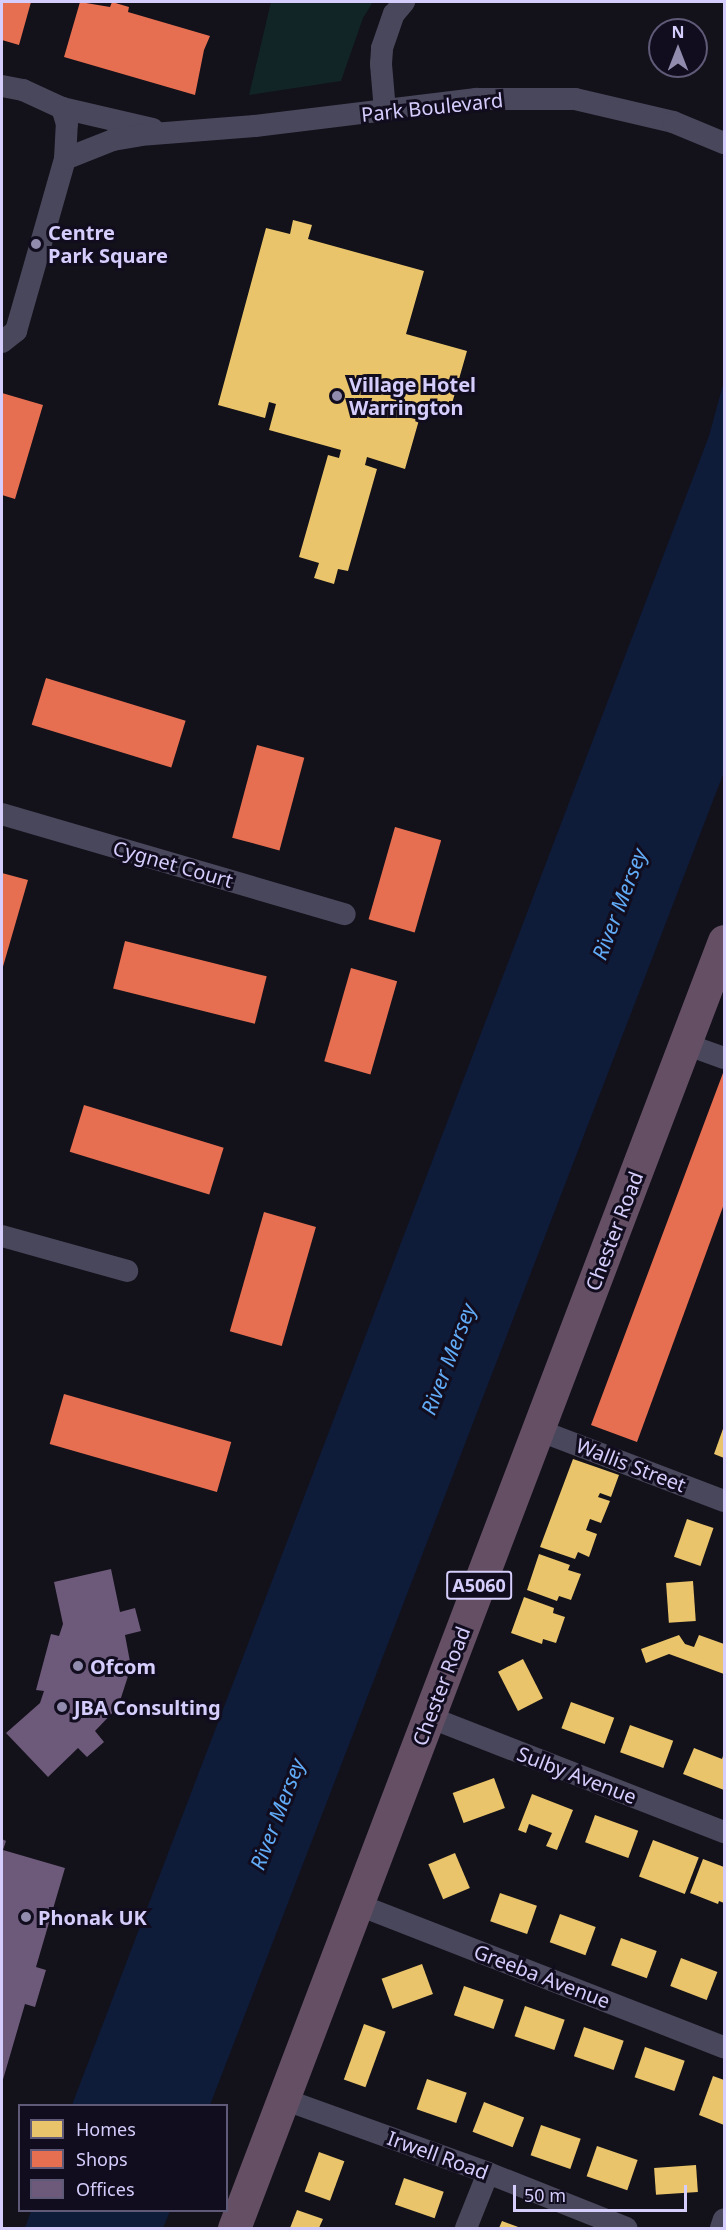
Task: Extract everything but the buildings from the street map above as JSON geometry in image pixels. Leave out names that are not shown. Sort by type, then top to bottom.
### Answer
[{"type":"highway","name":"Chester Road","points":[[234,2229],[724,941]]},
{"type":"street","points":[[385,111],[382,48],[394,14],[404,2]]},
{"type":"street","points":[[2,86],[23,90],[62,108],[67,124],[65,159],[16,331],[2,342]]},
{"type":"street","name":"Park Boulevard","points":[[65,159],[114,140],[476,99],[575,99],[673,122],[724,143]]},
{"type":"street","name":"Park Boulevard","points":[[62,108],[169,133]]},
{"type":"street","name":"Cygnet Court","points":[[2,814],[345,914]]},
{"type":"street","points":[[685,1044],[724,1058]]},
{"type":"street","points":[[2,1236],[127,1271]]},
{"type":"street","name":"Wallis Street","points":[[538,1430],[724,1501]]},
{"type":"street","name":"Sulby Avenue","points":[[429,1718],[724,1832]]},
{"type":"street","name":"Greeba Avenue","points":[[359,1905],[724,2047]]},
{"type":"street","name":"Irwell Road","points":[[283,2099],[488,2173],[626,2229]]},
{"type":"street","points":[[466,2229],[488,2173]]},
{"type":"street","points":[[721,2229],[724,2219]]},
{"type":"green space","points":[[271,2],[373,2],[363,18],[341,81],[249,95]]},
{"type":"water","name":"River Mersey","points":[[724,381],[724,772],[210,2104],[72,2104],[709,436]]},
{"type":"water","points":[[30,2212],[170,2212],[163,2228],[25,2228]]},
{"type":"place","name":"Centre Park Square","points":[[36,244]]},
{"type":"place","name":"Village Hotel Warrington","points":[[337,396]]},
{"type":"place","name":"Ofcom","points":[[78,1666]]},
{"type":"place","name":"JBA Consulting","points":[[62,1707]]},
{"type":"place","name":"Phonak UK","points":[[26,1917]]}]
